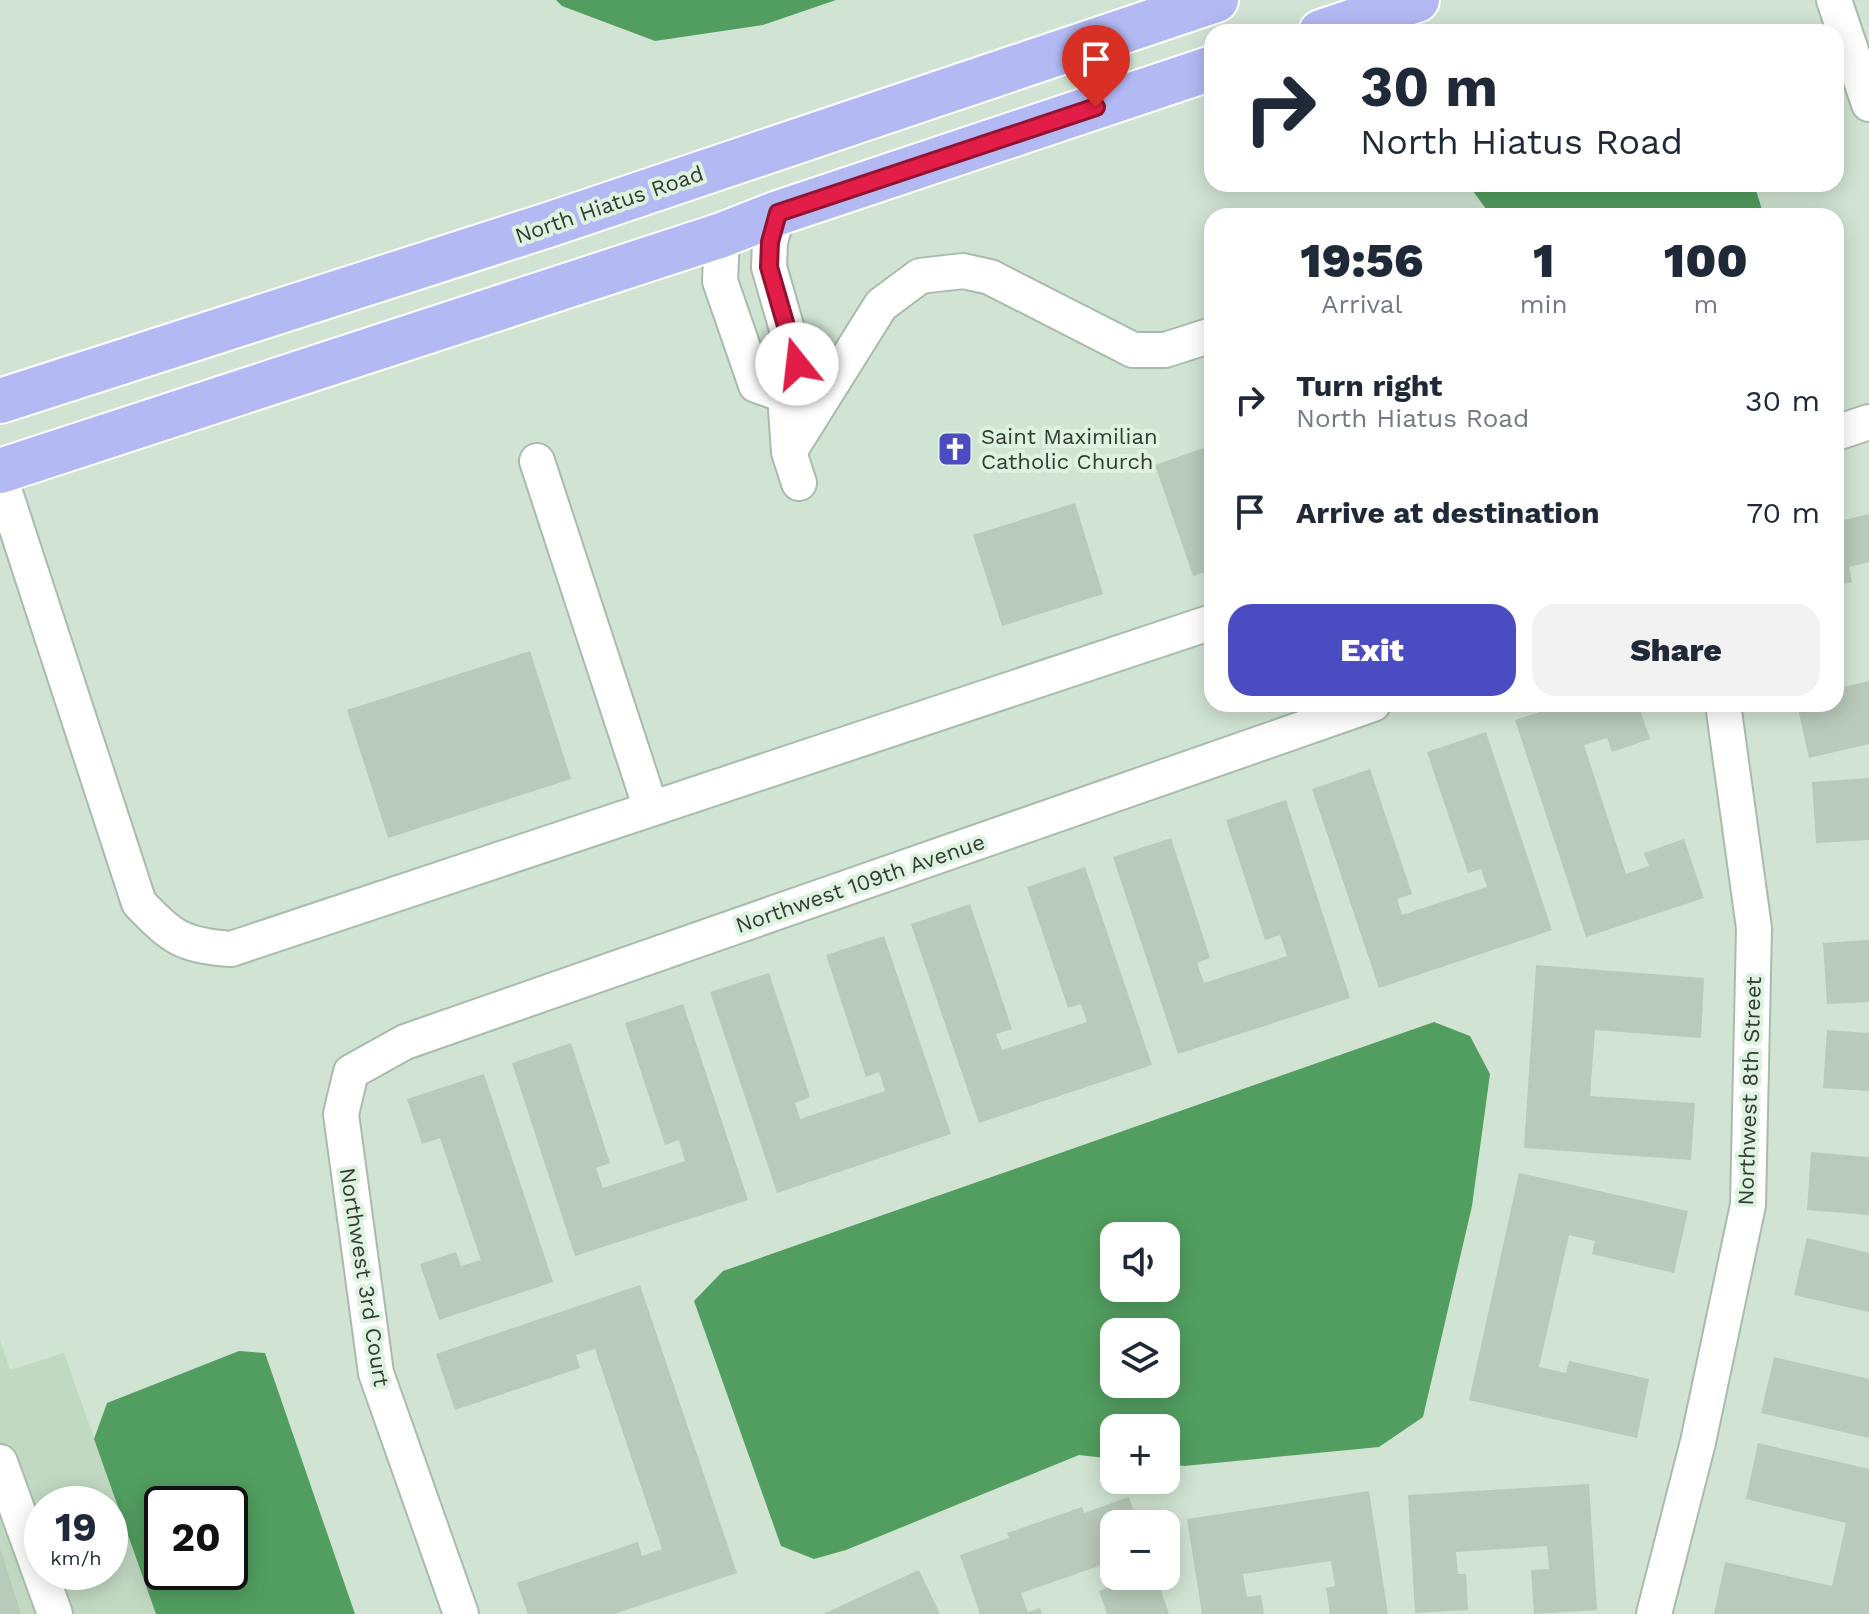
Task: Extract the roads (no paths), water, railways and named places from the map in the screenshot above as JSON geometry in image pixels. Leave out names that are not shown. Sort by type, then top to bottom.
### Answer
[{"type":"main road","name":"North Hiatus Road","points":[[0,401],[551,224],[1216,0]]},
{"type":"main road","points":[[1345,24],[1417,0]]},
{"type":"main road","points":[[722,235],[751,190],[776,174],[859,141],[976,104],[1052,74],[1073,47]]},
{"type":"main road","points":[[0,474],[722,235],[778,213],[1204,71]]},
{"type":"street","points":[[1834,0],[1842,24]]},
{"type":"street","points":[[1844,30],[1869,104]]},
{"type":"street","points":[[778,213],[770,242],[769,267],[797,364],[785,395],[794,468],[881,305],[920,276],[963,271],[990,277],[1133,350],[1165,350],[1204,338]]},
{"type":"street","points":[[722,235],[720,281],[756,385],[785,395]]},
{"type":"street","points":[[1844,430],[1869,422]]},
{"type":"street","points":[[537,461],[651,809]]},
{"type":"street","points":[[0,474],[139,903],[168,933],[200,946],[231,949],[1204,625]]},
{"type":"street","name":"Northwest 109th Avenue","points":[[351,1072],[405,1042],[1350,712]]},
{"type":"street","name":"Northwest 8th Street","points":[[1654,1614],[1698,1442],[1748,1205],[1754,928],[1724,712]]},
{"type":"street","name":"Northwest 3rd Court","points":[[351,1072],[341,1114],[376,1373],[461,1614]]},
{"type":"street","points":[[0,1462],[55,1614]]},
{"type":"place","name":"Saint Maximilian Catholic Church","points":[[955,449]]}]
